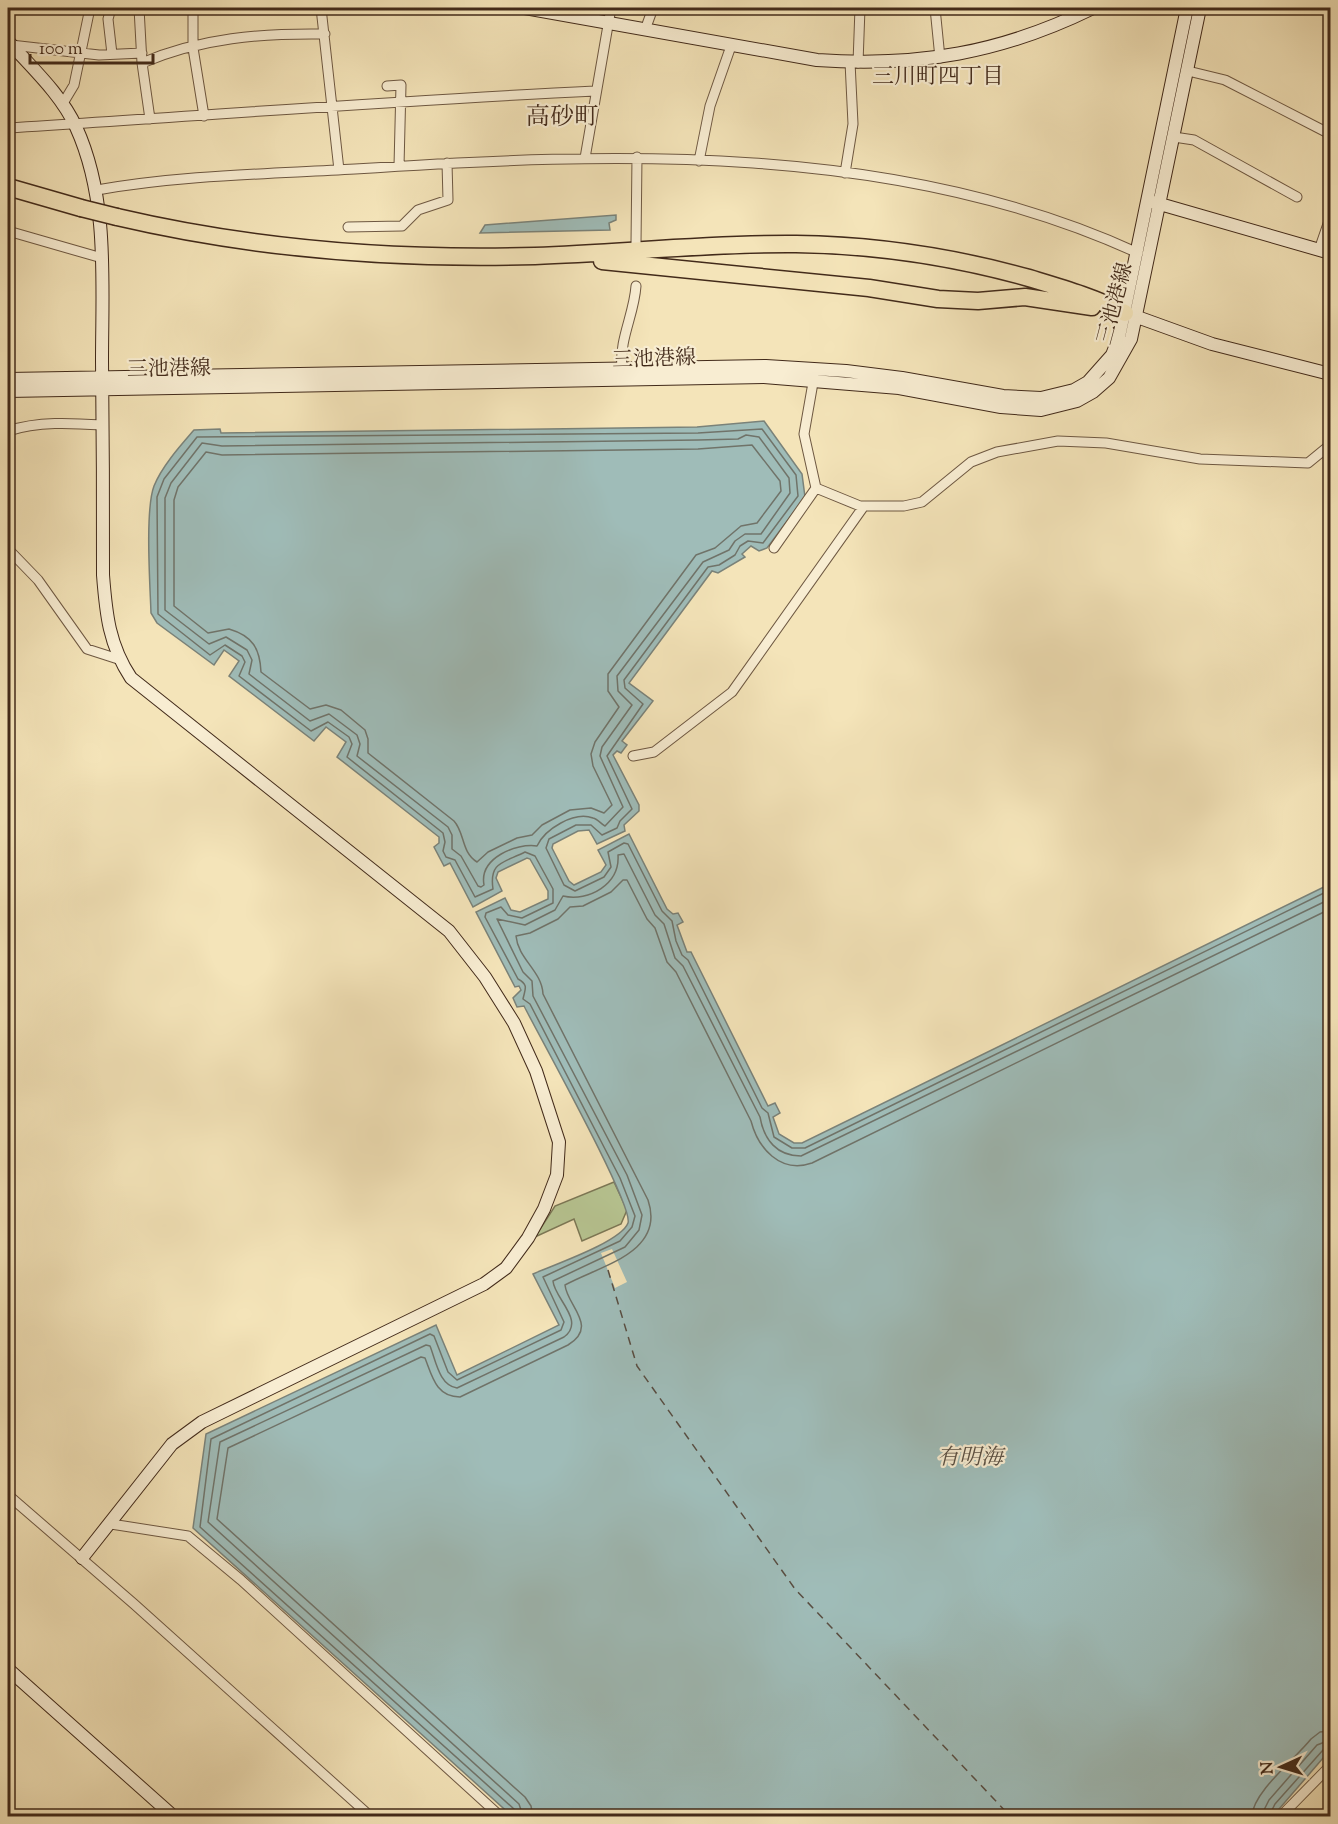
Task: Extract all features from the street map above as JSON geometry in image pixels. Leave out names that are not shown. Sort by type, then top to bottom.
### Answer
[{"type":"highway","points":[[8,187],[117,217],[216,237],[318,250],[422,256],[534,256],[796,244],[878,249],[954,260],[1012,274],[1098,299],[1131,315]]},
{"type":"highway","points":[[534,256],[869,288],[948,300],[1047,299],[1131,315]]},
{"type":"street","points":[[62,105],[74,85],[90,8]]},
{"type":"street","points":[[111,8],[108,20],[112,54]]},
{"type":"street","points":[[139,8],[142,63],[150,119]]},
{"type":"street","points":[[194,8],[193,48],[204,116]]},
{"type":"street","points":[[321,8],[334,107],[339,170]]},
{"type":"street","points":[[525,8],[731,46],[817,60],[854,63],[940,58],[1004,44],[1067,21],[1093,8]]},
{"type":"street","points":[[585,158],[611,8]]},
{"type":"street","points":[[645,30],[653,8]]},
{"type":"street","points":[[845,173],[853,124],[854,63],[860,8]]},
{"type":"street","points":[[935,8],[940,58]]},
{"type":"street","points":[[1066,8],[1067,21]]},
{"type":"street","name":"三池港線","points":[[8,379],[720,366],[902,378],[1023,399],[1057,396],[1074,390],[1101,371],[1131,315],[1154,203],[1187,8]]},
{"type":"street","name":"三池港線","points":[[1131,315],[1138,253],[1174,137],[1200,8]]},
{"type":"street","points":[[142,63],[162,55],[221,40],[271,33],[325,33]]},
{"type":"street","points":[[9,43],[80,53],[142,53]]},
{"type":"street","points":[[9,43],[62,105],[75,124],[86,150],[97,190],[102,258],[103,575],[106,620],[118,658],[131,678],[449,931],[485,977],[514,1023],[536,1071],[559,1142],[557,1175],[552,1192],[528,1238],[506,1269],[458,1298],[202,1422],[172,1444],[82,1558]]},
{"type":"street","points":[[699,161],[710,106],[731,46]]},
{"type":"street","points":[[1188,71],[1225,80],[1330,134]]},
{"type":"street","points":[[387,86],[401,85],[399,166]]},
{"type":"street","points":[[8,128],[334,107],[401,100],[595,91]]},
{"type":"street","points":[[1174,137],[1194,140],[1297,197]]},
{"type":"street","points":[[97,190],[158,180],[447,163],[585,158],[699,161],[845,173],[953,190],[998,201],[1087,230],[1138,253]]},
{"type":"street","points":[[636,243],[637,158]]},
{"type":"street","points":[[348,227],[402,226],[418,210],[448,200],[447,163]]},
{"type":"street","points":[[1154,203],[1325,251],[1330,218]]},
{"type":"street","points":[[8,231],[102,258]]},
{"type":"street","points":[[622,369],[622,339],[635,305],[636,286]]},
{"type":"street","points":[[1131,315],[1212,344],[1330,374]]},
{"type":"street","points":[[774,548],[816,488],[804,434],[814,374]]},
{"type":"street","name":"三池港線","points":[[8,391],[102,391],[814,374]]},
{"type":"street","points":[[8,432],[24,426],[55,423],[103,425]]},
{"type":"street","points":[[816,488],[864,506],[904,506],[922,502],[971,462],[997,452],[1058,441],[1106,443],[1200,459],[1308,463],[1330,446]]},
{"type":"street","points":[[633,756],[654,752],[732,692],[864,506]]},
{"type":"street","points":[[8,549],[38,580],[87,649],[118,658]]},
{"type":"street","points":[[8,1495],[82,1558],[369,1816]]},
{"type":"street","points":[[111,1524],[188,1536],[241,1580],[500,1816]]},
{"type":"street","points":[[8,1670],[172,1816]]},
{"type":"street","points":[[1281,1816],[1330,1766]]},
{"type":"green space","points":[[614,1182],[627,1210],[621,1224],[582,1241],[574,1219],[535,1237],[555,1206]]},
{"type":"water","points":[[616,215],[616,220],[609,223],[610,230],[480,233],[485,225]]},
{"type":"water","name":"有明海","points":[[764,421],[802,474],[805,497],[767,548],[759,551],[751,546],[742,554],[745,557],[718,573],[712,571],[629,683],[653,701],[622,741],[627,745],[621,753],[617,751],[613,755],[639,805],[639,811],[624,825],[625,831],[597,844],[589,830],[578,831],[553,844],[552,848],[569,881],[574,885],[601,872],[606,865],[598,850],[629,834],[667,909],[673,914],[678,913],[683,922],[677,925],[687,952],[691,952],[768,1106],[775,1103],[780,1113],[773,1117],[779,1134],[794,1143],[802,1143],[1330,884],[1330,1750],[1273,1816],[512,1816],[193,1528],[206,1434],[436,1325],[457,1375],[559,1325],[533,1274],[600,1245],[613,1238],[628,1223],[626,1210],[616,1186],[565,1082],[524,1006],[517,1007],[513,998],[521,990],[519,986],[515,987],[476,912],[505,898],[511,910],[520,912],[548,899],[548,891],[530,859],[527,858],[498,872],[496,878],[502,891],[473,907],[450,863],[444,866],[434,847],[439,843],[439,837],[337,757],[346,742],[326,727],[314,741],[229,676],[239,661],[224,650],[214,665],[157,623],[151,613],[149,548],[151,497],[157,478],[194,430],[220,429],[221,433],[697,427]]},
{"type":"pier","points":[[612,1249],[627,1282],[615,1288],[601,1253]]},
{"type":"ferry route","points":[[608,1270],[637,1366],[795,1589],[1010,1816]]},
{"type":"district","name":"三川町四丁目","points":[[938,78]]},
{"type":"district","name":"高砂町","points":[[562,118]]}]
